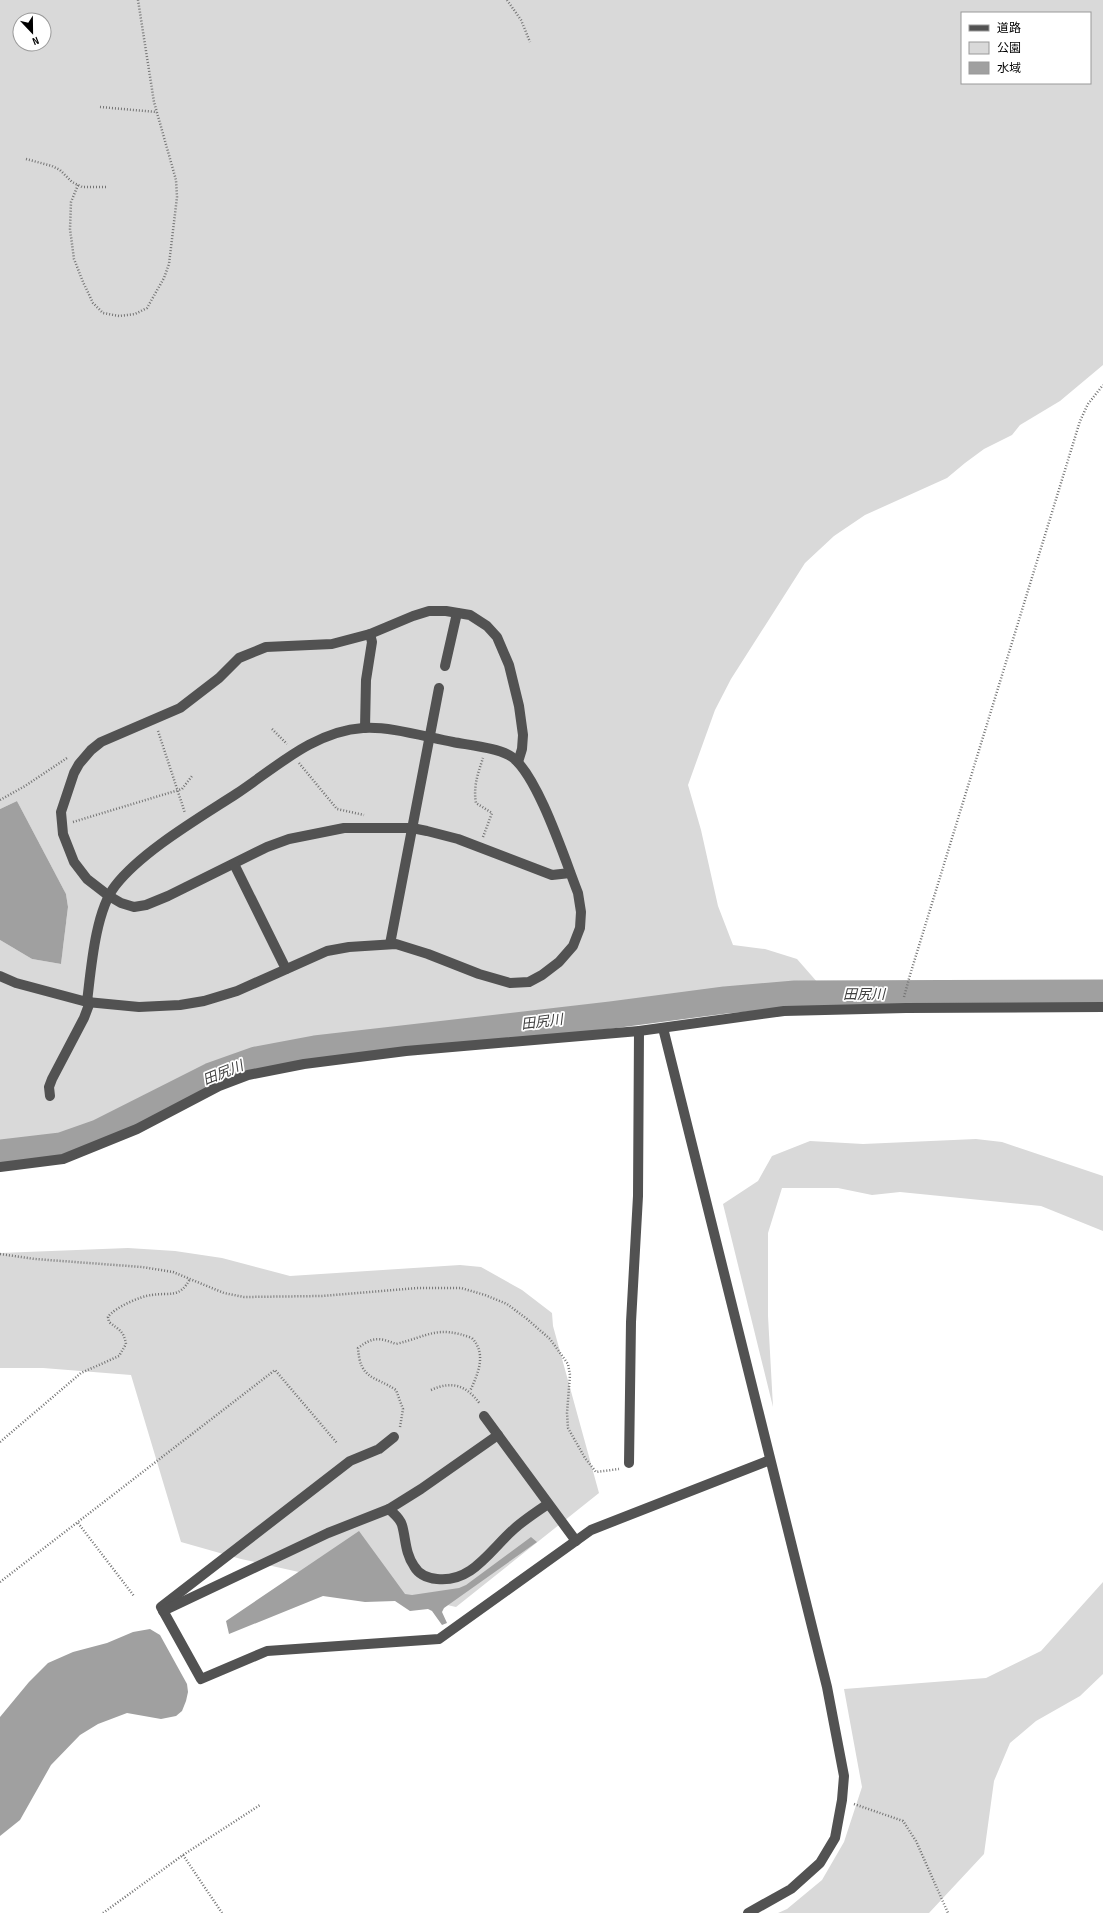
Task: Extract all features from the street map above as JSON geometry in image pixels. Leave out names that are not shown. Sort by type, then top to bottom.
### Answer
[{"type":"street","points":[[518,762],[522,749],[523,734],[513,680],[507,660],[497,637],[487,626],[470,616],[446,611],[429,611],[370,634],[332,644],[279,645],[266,647],[239,658],[219,678],[180,708],[101,742],[91,750],[79,764],[74,773],[61,812],[62,826],[69,849],[78,868],[87,878],[109,896],[121,903],[134,907],[146,905],[267,847],[289,839],[344,828],[412,828],[458,839],[479,846],[552,875],[570,873]]},
{"type":"street","points":[[445,666],[457,613]]},
{"type":"street","points":[[365,728],[366,680],[372,642],[370,634]]},
{"type":"street","points":[[390,944],[439,688]]},
{"type":"street","points":[[0,976],[16,983],[88,1002],[139,1006],[180,1005],[204,1002],[237,991],[327,951],[349,947],[396,944],[428,954],[479,974],[510,983],[529,982],[542,975],[559,962],[573,946],[580,928],[581,912],[578,893],[536,788],[524,768],[511,756],[487,748],[383,729],[365,728],[340,732],[294,753],[138,862],[114,887],[109,896],[96,937],[88,1002],[84,1018],[52,1079],[49,1087],[50,1096]]},
{"type":"street","points":[[234,864],[286,969]]},
{"type":"street","points":[[0,1167],[63,1159],[137,1129],[219,1086],[248,1075],[278,1068],[343,1058],[406,1051],[639,1031],[784,1012],[906,1008],[1103,1008]]},
{"type":"street","points":[[663,1028],[827,1687],[844,1776],[842,1800],[835,1838],[820,1863],[791,1889],[748,1913]]},
{"type":"street","points":[[629,1463],[628,1403],[638,1196],[639,1031]]},
{"type":"street","points":[[484,1416],[576,1541]]},
{"type":"street","points":[[163,1610],[328,1533],[389,1509],[421,1490],[498,1435]]},
{"type":"street","points":[[394,1437],[379,1450],[350,1461],[161,1607],[201,1679],[267,1651],[439,1639],[591,1530],[770,1460]]},
{"type":"street","points":[[389,1509],[398,1518],[402,1525],[405,1544],[414,1567],[420,1574],[429,1578],[451,1579],[463,1575],[474,1568],[514,1529],[548,1504]]},
{"type":"path","points":[[78,185],[71,202],[70,229],[74,259],[93,303],[103,313],[119,316],[135,314],[147,308],[170,264],[177,197],[176,180],[157,112],[138,0]]},
{"type":"path","points":[[507,0],[521,20],[530,42]]},
{"type":"path","points":[[100,108],[157,112]]},
{"type":"path","points":[[26,160],[56,168],[82,187],[107,187]]},
{"type":"path","points":[[906,1008],[904,997],[910,975],[1078,429],[1088,404],[1103,385]]},
{"type":"path","points":[[155,720],[176,791],[190,825]]},
{"type":"path","points":[[272,729],[294,753],[337,809],[360,813],[373,819],[374,827]]},
{"type":"path","points":[[479,846],[492,813],[476,803],[474,795],[479,770],[487,748]]},
{"type":"path","points":[[0,800],[70,756]]},
{"type":"path","points":[[62,826],[182,789],[192,776]]},
{"type":"path","points":[[0,1254],[36,1259],[142,1266],[173,1272],[224,1293],[244,1297],[295,1297],[417,1288],[461,1288],[507,1304],[527,1318],[550,1339],[568,1364],[570,1375],[567,1413],[568,1428],[584,1458],[596,1472],[623,1468],[629,1463]]},
{"type":"path","points":[[0,1442],[9,1436],[81,1373],[119,1356],[126,1344],[125,1336],[119,1327],[109,1322],[108,1317],[112,1311],[152,1295],[173,1294],[184,1289],[190,1279]]},
{"type":"path","points":[[394,1437],[402,1420],[402,1401],[396,1390],[368,1376],[359,1360],[358,1348],[370,1339],[383,1339],[396,1344],[423,1334],[445,1331],[472,1338],[480,1351],[480,1359],[477,1375],[470,1391]]},
{"type":"path","points":[[0,1582],[275,1370],[337,1443]]},
{"type":"path","points":[[431,1390],[439,1386],[449,1386],[461,1387],[470,1391],[480,1404],[484,1416]]},
{"type":"path","points":[[78,1523],[134,1596]]},
{"type":"path","points":[[842,1800],[903,1821],[916,1841],[948,1913]]},
{"type":"path","points":[[102,1913],[183,1855],[260,1805]]},
{"type":"path","points":[[183,1855],[222,1913]]},
{"type":"green space","points":[[0,0],[1103,0],[1103,365],[1060,401],[1020,425],[1012,435],[984,449],[947,478],[865,515],[834,536],[805,563],[731,679],[715,710],[688,785],[701,830],[718,906],[733,945],[765,949],[797,959],[832,999],[702,1007],[288,1058],[248,1066],[201,1085],[97,1138],[43,1153],[0,1158],[0,940],[32,959],[61,964],[68,907],[66,894],[17,801],[0,809]]},
{"type":"green space","points":[[976,1139],[1002,1142],[1103,1176],[1103,1231],[1041,1206],[900,1192],[872,1195],[838,1188],[782,1188],[768,1233],[768,1316],[773,1407],[723,1204],[758,1181],[772,1156],[810,1141],[863,1144]]},
{"type":"green space","points":[[128,1248],[175,1251],[222,1258],[290,1276],[460,1265],[481,1267],[522,1290],[552,1313],[553,1326],[599,1493],[456,1607],[241,1559],[181,1542],[131,1375],[43,1368],[0,1368],[0,1253]]},
{"type":"green space","points":[[1103,1582],[1103,1674],[1080,1696],[1036,1721],[1010,1743],[994,1781],[984,1854],[929,1913],[778,1913],[787,1909],[822,1880],[844,1842],[862,1787],[844,1689],[986,1678],[1041,1651]]},
{"type":"water","points":[[17,801],[66,894],[68,907],[61,964],[32,959],[0,940],[0,809]]},
{"type":"water","points":[[359,1531],[405,1594],[412,1595],[459,1588],[466,1585],[531,1537],[537,1542],[444,1608],[442,1612],[447,1623],[442,1625],[432,1611],[428,1609],[410,1611],[395,1601],[365,1602],[323,1596],[229,1634],[226,1621]]},
{"type":"water","points":[[150,1629],[160,1635],[187,1684],[188,1692],[182,1711],[176,1716],[161,1719],[127,1713],[98,1724],[80,1735],[51,1765],[20,1820],[0,1836],[0,1717],[29,1682],[48,1663],[73,1652],[107,1643],[133,1632]]},
{"type":"waterway","name":"田尻川","points":[[0,1153],[61,1146],[98,1133],[211,1076],[256,1060],[315,1049],[611,1015],[725,1000],[795,994],[1103,993]]}]
